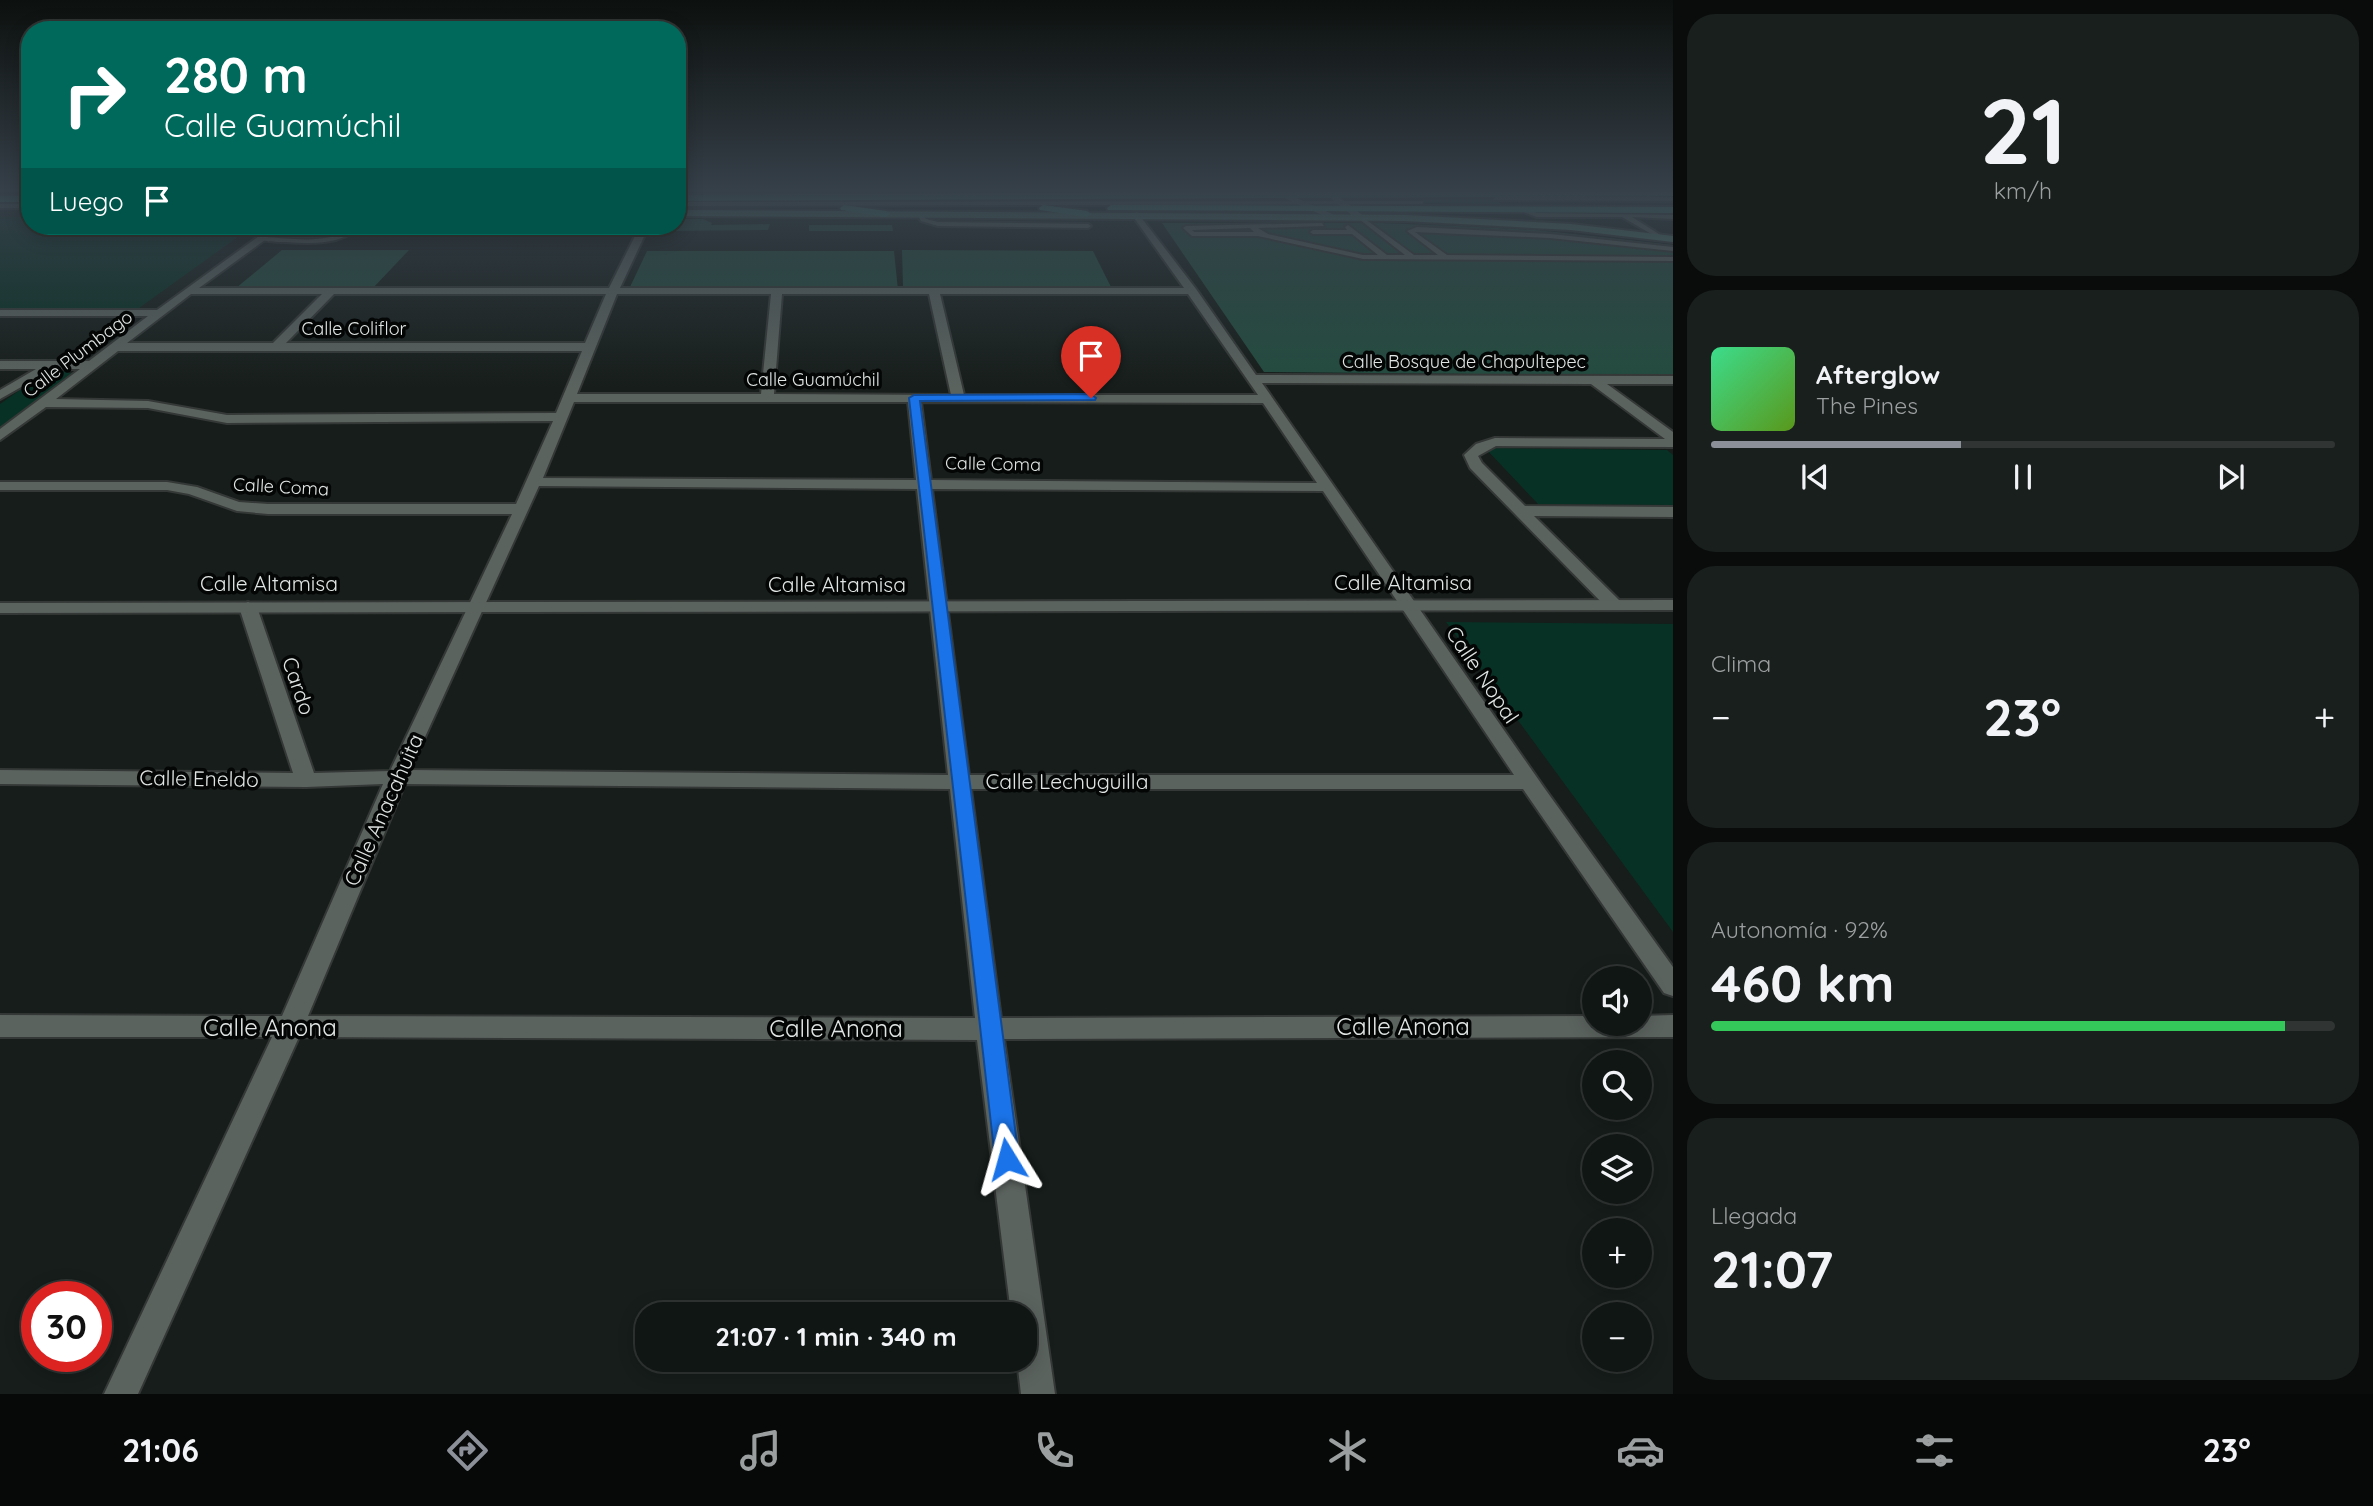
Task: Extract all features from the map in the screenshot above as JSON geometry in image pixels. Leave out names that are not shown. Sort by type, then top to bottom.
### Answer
[{"type":"street","name":"Calle Plumbago","points":[[0,436],[188,291],[236,257]]},
{"type":"street","name":"Calle Anacahuita","points":[[121,1394],[290,1028],[397,777],[522,509],[630,257]]},
{"type":"street","name":"Calle Nopal","points":[[1168,257],[1254,379],[1527,782],[1673,986]]},
{"type":"street","points":[[767,398],[778,290]]},
{"type":"street","points":[[934,290],[958,398]]},
{"type":"street","points":[[188,291],[1192,291]]},
{"type":"street","points":[[276,347],[331,291]]},
{"type":"street","points":[[0,313],[160,313]]},
{"type":"street","name":"Calle Coliflor","points":[[117,346],[591,347]]},
{"type":"street","points":[[0,365],[91,365]]},
{"type":"street","name":"Calle Plumbago","points":[[0,395],[50,365]]},
{"type":"street","name":"Calle Bosque de Chapultepec","points":[[1254,379],[1673,380]]},
{"type":"street","points":[[1593,379],[1673,441]]},
{"type":"street","name":"Calle Guamúchil","points":[[43,403],[167,406],[201,417],[227,419],[564,408],[767,398],[1266,398]]},
{"type":"street","points":[[914,398],[989,1029],[1038,1394]]},
{"type":"street","points":[[1614,605],[1475,465],[1471,455],[1480,447],[1495,442],[1523,440],[1673,441]]},
{"type":"street","name":"Calle Coma","points":[[534,482],[1327,486]]},
{"type":"street","name":"Calle Coma","points":[[0,486],[167,486],[192,490],[237,506],[268,509],[522,509]]},
{"type":"street","points":[[1522,511],[1673,512]]},
{"type":"street","name":"Calle Altamisa","points":[[0,608],[1673,606]]},
{"type":"street","name":"Cardo","points":[[248,607],[306,780]]},
{"type":"street","name":"Calle Eneldo","points":[[0,777],[306,780],[397,777]]},
{"type":"street","name":"Calle Lechuguilla","points":[[397,777],[961,782],[1527,782]]},
{"type":"street","name":"Calle Anona","points":[[0,1026],[989,1029],[1673,1026]]},
{"type":"lane","points":[[1369,257],[1411,257]]},
{"type":"lane","points":[[1451,257],[1673,259]]},
{"type":"green space","points":[[0,257],[210,257],[135,311],[0,310]]},
{"type":"green space","points":[[62,370],[72,374],[0,429],[0,404],[40,376]]},
{"type":"green space","points":[[1485,448],[1667,450],[1673,455],[1673,505],[1538,504]]},
{"type":"green space","points":[[1446,622],[1673,624],[1673,932]]},
{"type":"building","points":[[273,257],[402,257],[373,288],[236,288]]},
{"type":"building","points":[[644,257],[895,257],[898,290],[630,287]]},
{"type":"building","points":[[902,257],[1096,257],[1111,287],[903,287]]},
{"type":"building","points":[[1185,257],[1673,257],[1673,376],[1264,372]]},
{"type":"route","points":[[1007,1159],[914,398],[1091,398]]}]
